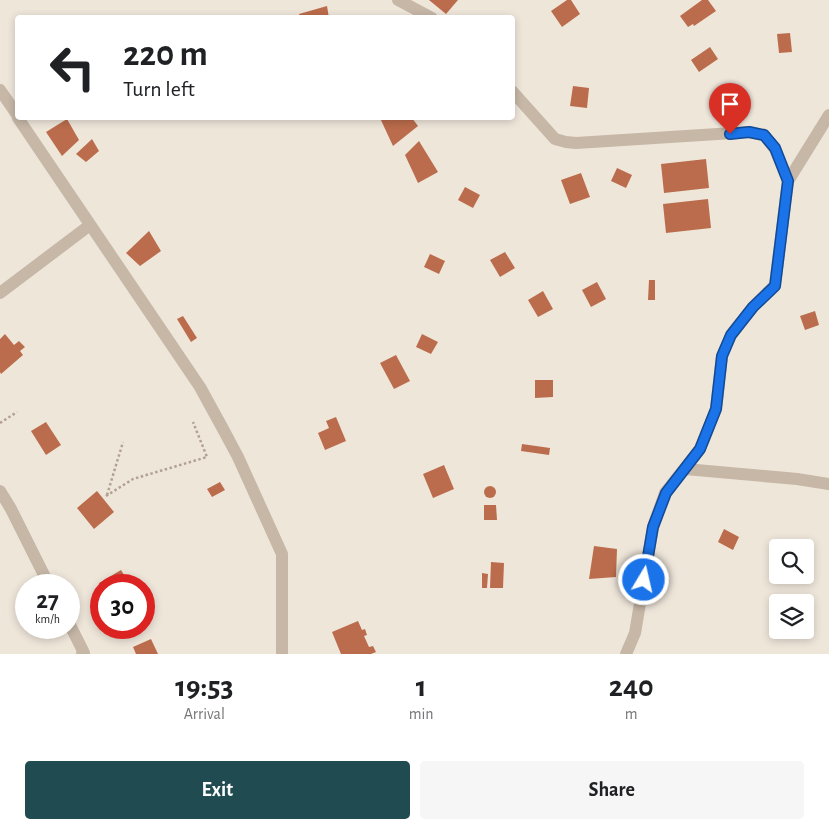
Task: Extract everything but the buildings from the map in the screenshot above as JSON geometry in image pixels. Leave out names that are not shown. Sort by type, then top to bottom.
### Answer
[{"type":"street","points":[[398,0],[426,15]]},
{"type":"street","points":[[0,90],[15,112]]},
{"type":"street","points":[[515,94],[555,139],[566,142],[576,143],[749,132],[764,135],[775,148],[788,181]]},
{"type":"street","points":[[626,654],[636,633],[653,527],[666,493],[700,449],[716,409],[722,356],[731,335],[753,307],[775,286],[788,181],[829,115]]},
{"type":"street","points":[[20,120],[200,387],[238,458],[282,554],[282,654]]},
{"type":"street","points":[[0,293],[90,224]]},
{"type":"street","points":[[685,469],[797,479],[829,484]]},
{"type":"street","points":[[0,491],[10,506],[44,574]]},
{"type":"street","points":[[77,639],[84,653],[82,654]]},
{"type":"path","points":[[0,423],[18,412]]},
{"type":"path","points":[[124,442],[106,496],[133,479],[207,457],[194,422]]},
{"type":"route","points":[[644,580],[653,527],[666,493],[700,449],[716,409],[722,356],[731,335],[753,307],[775,286],[788,181],[775,148],[764,135],[749,132],[730,134]]}]
